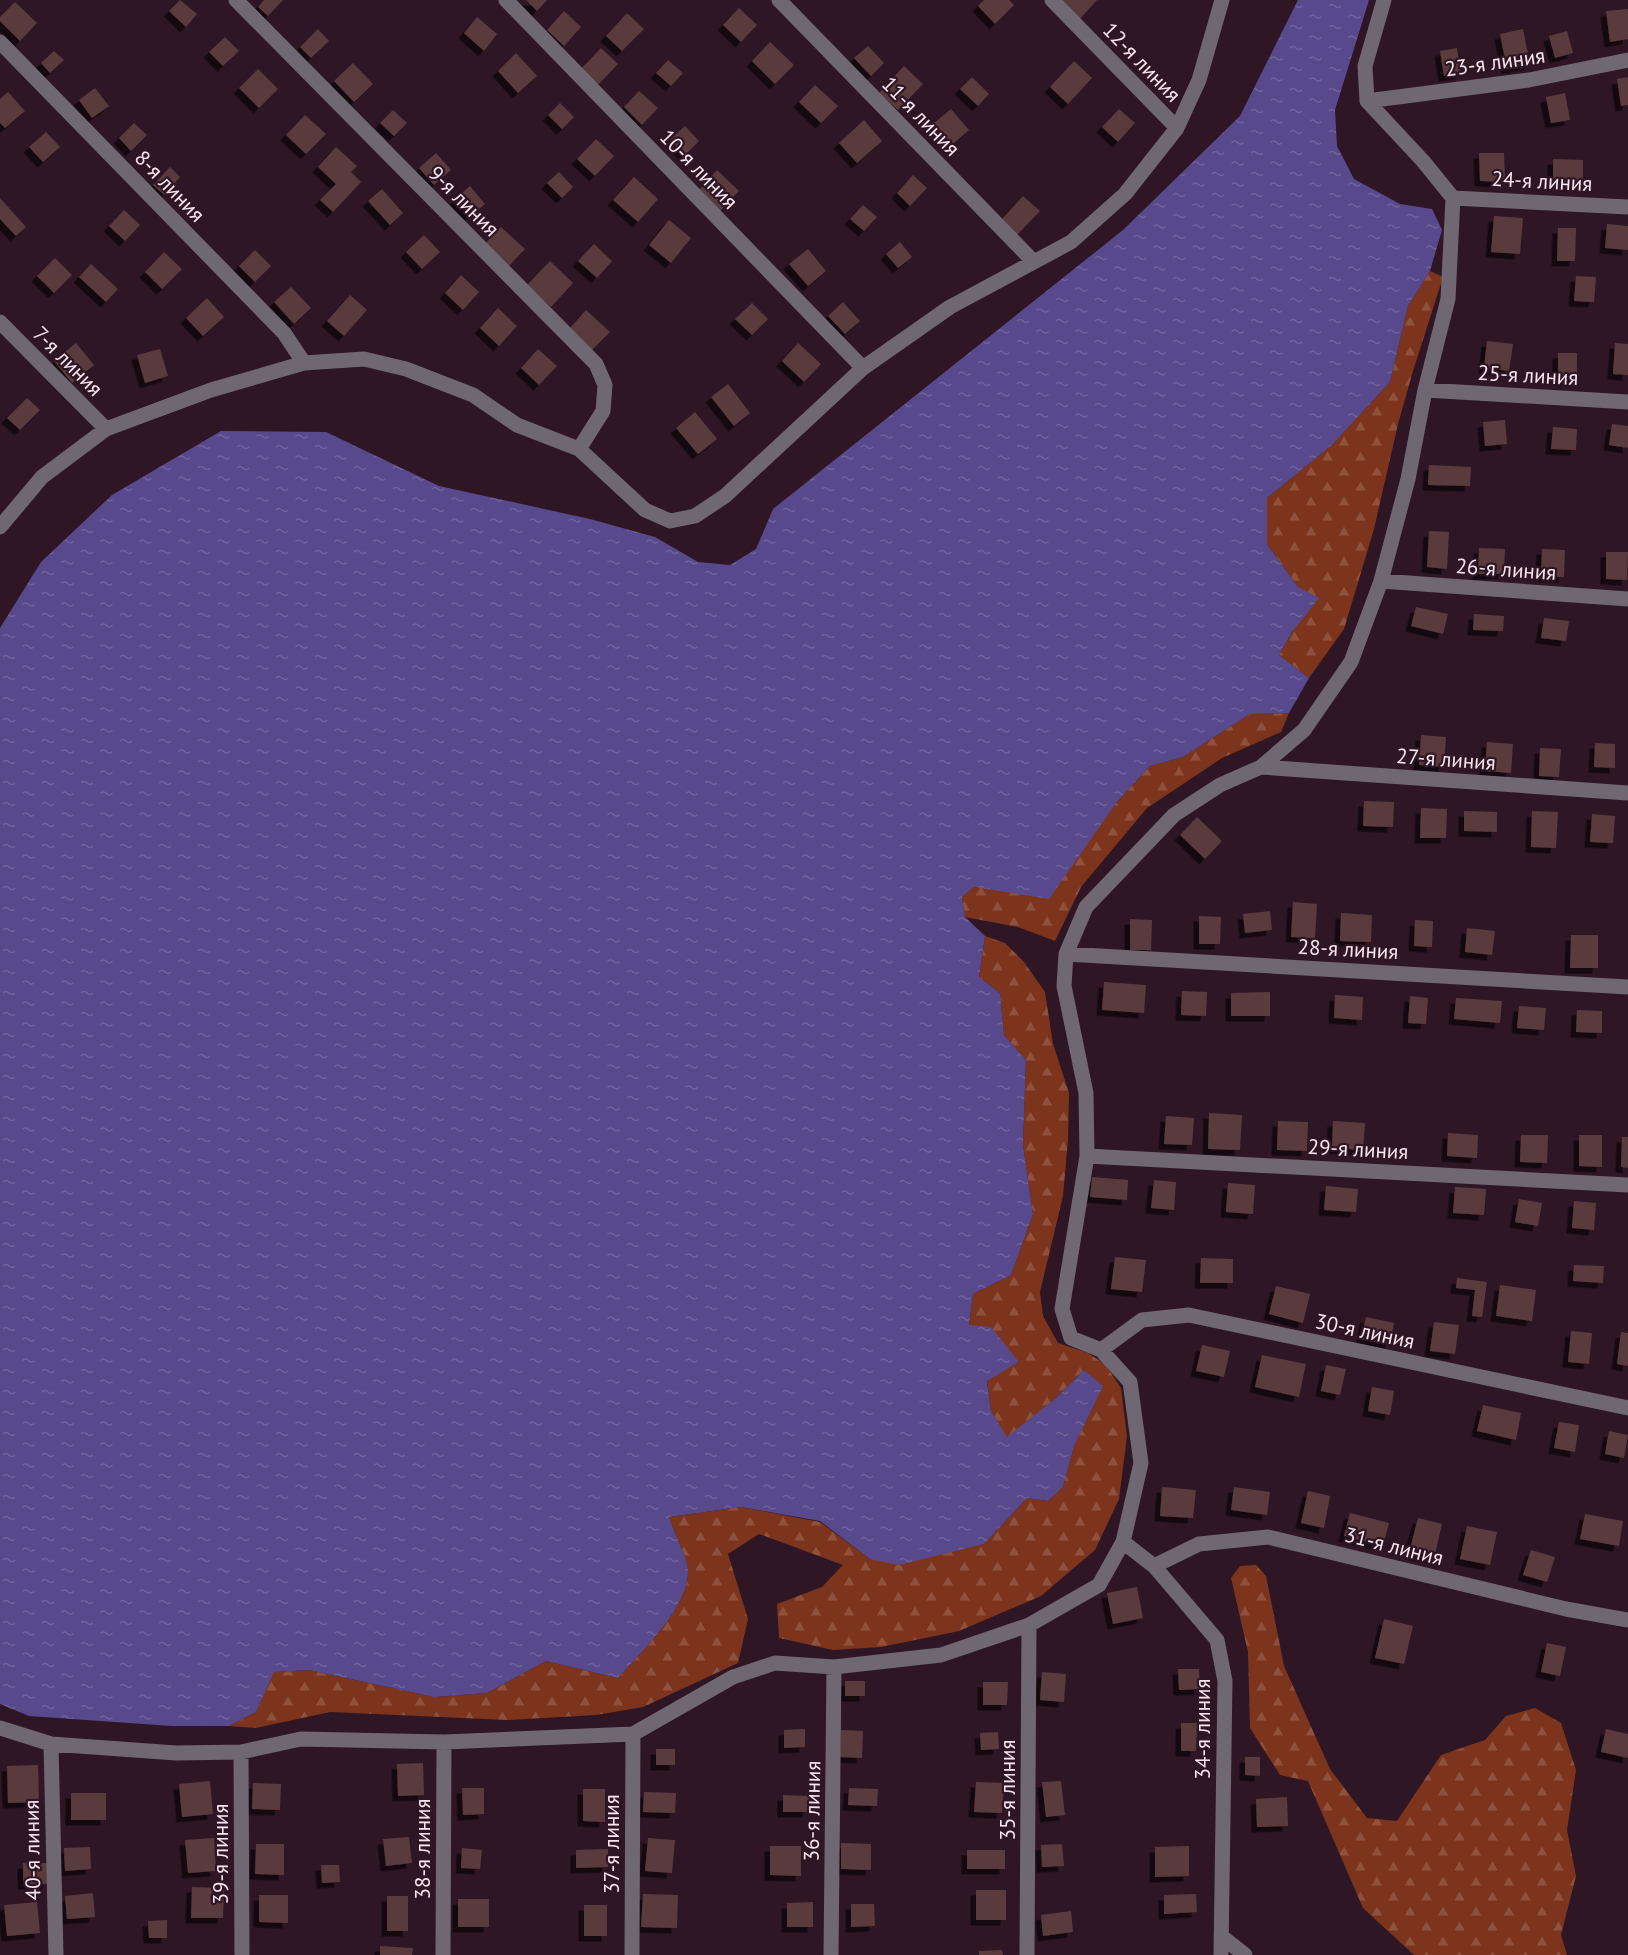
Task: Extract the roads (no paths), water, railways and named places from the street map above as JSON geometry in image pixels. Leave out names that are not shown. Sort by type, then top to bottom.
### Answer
[{"type":"street","name":"9-я линия","points":[[236,0],[596,364],[605,385],[603,411],[579,449]]},
{"type":"street","name":"10-я линия","points":[[506,0],[863,368]]},
{"type":"street","name":"11-я линия","points":[[778,0],[1034,262]]},
{"type":"street","name":"12-я линия","points":[[1052,0],[1177,128]]},
{"type":"street","points":[[0,527],[42,477],[106,429],[211,390],[304,363],[364,359],[406,369],[473,396],[517,425],[579,449],[645,510],[670,521],[695,516],[725,496],[863,368],[950,307],[1071,242],[1125,194],[1177,128],[1199,80],[1222,0]]},
{"type":"street","points":[[0,1728],[51,1744],[176,1753],[241,1752],[301,1739],[444,1742],[633,1734],[733,1677],[775,1663],[834,1667],[941,1655],[1029,1625],[1099,1585],[1123,1542],[1141,1463],[1130,1382],[1101,1350],[1071,1338],[1062,1309],[1087,1156],[1086,1093],[1064,986],[1066,954],[1086,907],[1174,815],[1220,785],[1261,767],[1304,730],[1351,662],[1381,581],[1408,479],[1425,390],[1448,299],[1453,198],[1423,160],[1367,101],[1365,66],[1384,0]]},
{"type":"street","name":"8-я линия","points":[[0,42],[284,333],[304,363]]},
{"type":"street","name":"23-я линия","points":[[1367,101],[1529,80],[1628,60]]},
{"type":"street","name":"24-я линия","points":[[1453,198],[1628,207]]},
{"type":"street","name":"7-я линия","points":[[0,322],[106,429]]},
{"type":"street","name":"25-я линия","points":[[1425,390],[1628,402]]},
{"type":"street","name":"26-я линия","points":[[1381,581],[1628,599]]},
{"type":"street","name":"27-я линия","points":[[1261,767],[1628,793]]},
{"type":"street","name":"28-я линия","points":[[1066,954],[1628,987]]},
{"type":"street","name":"29-я линия","points":[[1087,1156],[1628,1185]]},
{"type":"street","name":"30-я линия","points":[[1101,1350],[1142,1320],[1189,1315],[1628,1408]]},
{"type":"street","name":"31-я линия","points":[[1154,1566],[1199,1544],[1268,1538],[1566,1609],[1628,1620]]},
{"type":"street","name":"34-я линия","points":[[1123,1542],[1154,1566],[1217,1640],[1225,1681],[1221,1955]]},
{"type":"street","name":"35-я линия","points":[[1027,1955],[1029,1625]]},
{"type":"street","name":"36-я линия","points":[[831,1955],[834,1667]]},
{"type":"street","name":"37-я линия","points":[[632,1955],[633,1734]]},
{"type":"street","name":"38-я линия","points":[[443,1955],[444,1742]]},
{"type":"street","name":"40-я линия","points":[[51,1744],[56,1955]]},
{"type":"street","name":"39-я линия","points":[[241,1752],[242,1955]]},
{"type":"street","points":[[1221,1936],[1245,1955]]},
{"type":"water","points":[[1298,0],[1369,0],[1335,110],[1337,146],[1354,179],[1400,204],[1432,209],[1442,230],[1430,271],[1408,306],[1390,382],[1332,445],[1267,498],[1267,544],[1298,587],[1319,598],[1292,632],[1279,655],[1309,678],[1289,713],[1250,714],[1183,757],[1150,766],[1116,803],[1049,899],[974,887],[962,897],[965,917],[985,936],[979,977],[1000,993],[1004,1035],[1026,1060],[1023,1145],[1033,1214],[1011,1275],[973,1294],[969,1325],[991,1327],[1019,1362],[987,1381],[991,1411],[1007,1437],[1056,1398],[1084,1370],[1103,1386],[1074,1446],[1063,1487],[1048,1501],[1027,1498],[984,1544],[899,1565],[870,1559],[820,1521],[741,1507],[669,1517],[687,1564],[687,1584],[673,1613],[662,1628],[618,1678],[546,1661],[487,1693],[434,1697],[309,1670],[274,1672],[256,1712],[229,1726],[172,1726],[29,1716],[0,1704],[0,628],[41,562],[112,495],[221,431],[326,432],[439,486],[590,519],[655,537],[698,562],[730,565],[756,549],[773,509],[1123,230],[1240,116]]}]
